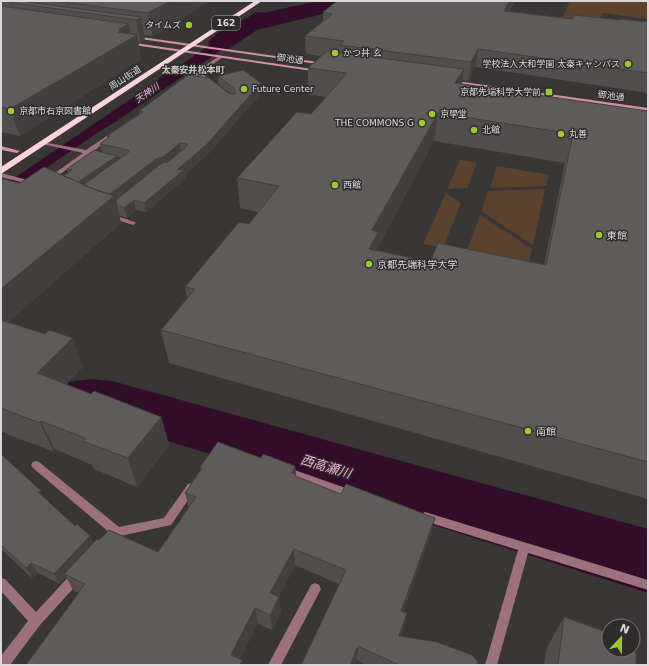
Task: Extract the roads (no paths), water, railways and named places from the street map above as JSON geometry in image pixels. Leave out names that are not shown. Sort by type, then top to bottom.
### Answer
[{"type":"highway","name":"周山街道","points":[[1,171],[48,143],[250,1]]},
{"type":"highway","name":"周山街道","points":[[1,161],[181,49],[192,49],[259,1]]},
{"type":"street","points":[[128,36],[181,49]]},
{"type":"street","points":[[125,43],[181,49]]},
{"type":"street","name":"御池通","points":[[192,49],[201,47],[229,50],[328,64]]},
{"type":"street","name":"御池通","points":[[192,49],[220,56],[324,72]]},
{"type":"street","points":[[180,86],[220,56]]},
{"type":"street","points":[[198,73],[216,86]]},
{"type":"street","name":"御池通","points":[[444,80],[648,110]]},
{"type":"street","points":[[47,181],[124,126]]},
{"type":"street","points":[[48,143],[88,152]]},
{"type":"street","points":[[1,148],[17,151]]},
{"type":"street","points":[[1,175],[38,184]]},
{"type":"street","points":[[112,210],[106,215],[133,223]]},
{"type":"street","points":[[36,465],[117,532]]},
{"type":"street","points":[[278,468],[365,499]]},
{"type":"street","points":[[102,549],[117,532],[167,522],[198,478]]},
{"type":"street","points":[[418,515],[648,585]]},
{"type":"street","points":[[491,665],[524,548]]},
{"type":"street","points":[[2,665],[36,621],[82,571]]},
{"type":"street","points":[[1,583],[36,621]]},
{"type":"street","points":[[274,665],[314,589]]},
{"type":"water","points":[[259,12],[278,14],[287,18],[269,24],[265,23],[254,26],[203,63],[1,199],[1,187],[159,80],[158,79],[176,66],[183,66],[184,63],[235,27],[245,22],[243,21],[254,13]]},
{"type":"waterway","name":"天神川","points":[[221,43],[248,25],[348,1]]},
{"type":"waterway","name":"西高瀬川","points":[[1,413],[90,400],[112,402],[648,561]]},
{"type":"place","name":"タイムズ","points":[[189,25]]},
{"type":"place","name":"かつ丼 玄","points":[[335,53]]},
{"type":"place","name":"学校法人大和学園 太秦キャンパス","points":[[628,64]]},
{"type":"place","name":"Future Center","points":[[244,89]]},
{"type":"place","name":"京都先端科学大学前","points":[[549,92]]},
{"type":"place","name":"京都市右京図書館","points":[[11,111]]},
{"type":"place","name":"京學堂","points":[[432,114]]},
{"type":"place","name":"THE COMMONS G","points":[[422,123]]},
{"type":"place","name":"北館","points":[[474,130]]},
{"type":"place","name":"丸善","points":[[561,134]]},
{"type":"place","name":"西館","points":[[335,185]]},
{"type":"place","name":"東館","points":[[599,235]]},
{"type":"place","name":"京都先端科学大学","points":[[369,264]]},
{"type":"place","name":"南館","points":[[528,431]]},
{"type":"district","name":"太秦安井松本町","points":[[193,70]]}]
